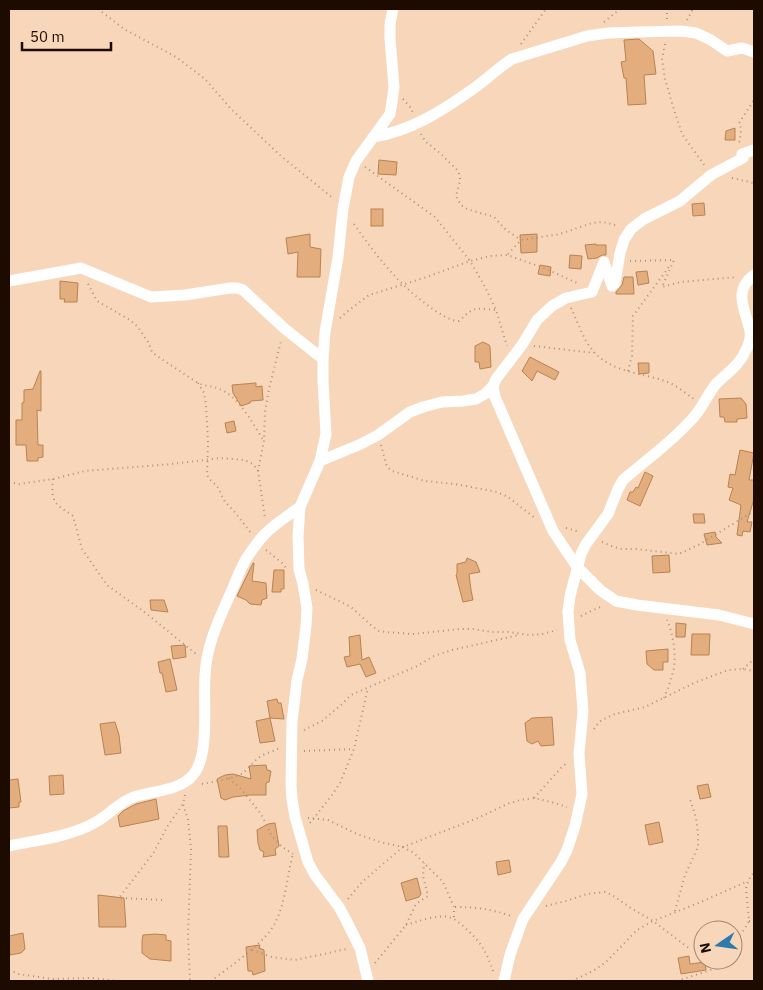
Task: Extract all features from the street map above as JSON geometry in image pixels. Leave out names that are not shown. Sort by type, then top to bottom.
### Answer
[{"type":"street","points":[[367,977],[360,948],[340,907],[314,875],[308,862],[296,817],[292,793],[292,722],[296,687],[302,659],[307,608],[298,554],[300,507],[320,461],[326,434],[323,381],[325,332],[349,177],[356,161],[390,114],[394,87],[390,39],[393,9]]},
{"type":"street","points":[[373,136],[418,124],[473,89],[512,59],[587,36],[608,33],[681,31],[696,33],[727,51],[742,48],[754,52]]},
{"type":"street","points":[[320,461],[378,435],[410,412],[442,402],[476,399],[485,394],[512,360],[542,315],[552,306],[566,298],[592,292],[604,262],[612,286],[615,283],[620,253],[624,240],[631,229],[644,219],[680,201],[711,175],[743,158],[742,154],[754,150]]},
{"type":"street","points":[[9,281],[81,268],[151,297],[185,295],[237,288],[243,290],[285,329],[323,359]]},
{"type":"street","points":[[504,981],[510,955],[527,915],[567,850],[576,826],[579,811],[582,794],[579,754],[583,711],[580,673],[570,640],[568,612],[580,554],[592,534],[608,514],[623,480],[694,418],[717,383],[743,358],[748,348],[750,332],[741,299],[742,292],[753,276]]},
{"type":"street","points":[[493,386],[495,397],[551,527],[577,567],[600,590],[616,601],[719,615],[754,624]]},
{"type":"street","points":[[9,846],[76,831],[96,822],[133,797],[187,784],[201,760],[206,662],[209,646],[220,616],[246,557],[262,538],[300,507]]},
{"type":"path","points":[[98,9],[124,29],[176,57],[204,79],[256,133],[334,199],[374,252],[402,284],[434,310],[453,321],[459,321],[467,313],[478,308],[496,310]]},
{"type":"path","points":[[512,59],[546,9]]},
{"type":"path","points":[[667,31],[662,59],[665,79],[675,112],[682,134],[711,175]]},
{"type":"path","points":[[394,87],[410,108],[425,141],[458,172],[460,181],[456,196],[461,205],[467,209],[494,217],[506,230],[521,240]]},
{"type":"path","points":[[743,158],[733,148],[740,141],[741,128],[739,123],[754,100]]},
{"type":"path","points":[[356,161],[435,217],[470,261],[496,310],[512,360]]},
{"type":"path","points":[[730,178],[754,183]]},
{"type":"path","points":[[507,255],[521,240],[560,234],[592,222],[604,222],[631,229]]},
{"type":"path","points":[[325,332],[369,295],[490,256],[507,255],[529,262],[565,277],[592,292]]},
{"type":"path","points":[[624,262],[674,260]]},
{"type":"path","points":[[674,260],[662,287],[697,280],[753,276]]},
{"type":"path","points":[[628,371],[632,356],[633,316],[674,260]]},
{"type":"path","points":[[81,268],[98,301],[130,320],[138,327],[152,352],[172,367],[198,383],[217,388],[229,394],[242,406],[264,441]]},
{"type":"path","points":[[566,298],[588,345],[603,360],[616,368],[667,382],[703,404]]},
{"type":"path","points":[[285,329],[268,389],[264,441],[258,471],[264,518],[262,538],[267,551],[287,569]]},
{"type":"path","points":[[522,345],[594,353]]},
{"type":"path","points":[[198,383],[204,393],[206,405],[207,475],[217,486],[225,502],[245,527],[262,538]]},
{"type":"path","points":[[378,435],[387,467],[392,471],[425,481],[497,492],[508,497],[527,513],[551,527],[592,534],[601,542],[621,549],[678,554],[700,544],[754,511]]},
{"type":"path","points":[[9,482],[19,484],[53,479],[85,471],[164,465],[220,458],[244,460],[254,465],[258,471]]},
{"type":"path","points":[[53,479],[52,491],[57,506],[73,516],[82,549],[107,585],[206,662]]},
{"type":"path","points":[[304,584],[351,607],[379,631],[413,634],[473,629],[530,635],[553,631],[591,611],[616,601]]},
{"type":"path","points":[[663,608],[673,639],[674,665],[664,698]]},
{"type":"path","points":[[162,900],[119,898],[154,852],[167,827],[183,804],[187,784],[208,783],[238,775],[262,756],[282,747],[292,736],[322,721],[351,695],[417,666],[434,656],[521,634]]},
{"type":"path","points":[[742,669],[754,659]]},
{"type":"path","points":[[591,732],[599,722],[606,718],[645,707],[694,683],[728,670],[742,669],[754,671]]},
{"type":"path","points":[[301,837],[312,819],[340,783],[354,749],[368,688]]},
{"type":"path","points":[[292,752],[354,749]]},
{"type":"path","points":[[534,798],[561,768],[579,754]]},
{"type":"path","points":[[211,981],[252,949],[276,923],[293,854],[281,846],[272,836],[261,814],[242,790],[229,778]]},
{"type":"path","points":[[340,907],[362,882],[402,847],[478,818],[507,804],[534,798],[579,811]]},
{"type":"path","points":[[675,911],[685,875],[698,847],[696,818],[690,798]]},
{"type":"path","points":[[183,804],[188,820],[191,849],[188,936],[190,981]]},
{"type":"path","points":[[312,819],[328,820],[357,834],[402,847],[414,853],[442,882],[454,907],[454,919]]},
{"type":"path","points":[[367,977],[406,925],[416,904],[428,896],[423,876],[424,863]]},
{"type":"path","points":[[743,931],[749,921],[746,897],[748,882],[754,872]]},
{"type":"path","points":[[572,981],[593,971],[606,962],[636,930],[675,911],[748,882]]},
{"type":"path","points":[[454,907],[486,908],[527,915],[588,894],[605,892],[653,921],[690,949]]},
{"type":"path","points":[[406,925],[447,916],[454,919],[483,947],[496,981]]},
{"type":"path","points":[[749,921],[754,922]]},
{"type":"path","points":[[252,949],[272,957],[295,960],[360,948]]},
{"type":"path","points":[[9,970],[19,974],[52,979],[91,978],[120,981]]},
{"type":"path","points":[[677,981],[711,970]]},
{"type":"building","points":[[639,39],[653,51],[656,74],[644,75],[646,104],[628,105],[626,78],[624,78],[621,62],[626,61],[624,40]]},
{"type":"building","points":[[735,128],[735,140],[725,140],[726,131]]},
{"type":"building","points":[[379,160],[397,162],[396,175],[378,174]]},
{"type":"building","points":[[704,203],[705,215],[693,216],[692,204]]},
{"type":"building","points":[[371,209],[383,209],[383,226],[371,226]]},
{"type":"building","points":[[310,234],[310,247],[321,249],[320,277],[297,277],[298,252],[288,254],[286,238]]},
{"type":"building","points":[[537,234],[537,252],[521,253],[520,235]]},
{"type":"building","points":[[585,245],[606,245],[606,255],[588,259]]},
{"type":"building","points":[[570,255],[582,256],[581,269],[569,268]]},
{"type":"building","points":[[540,265],[551,267],[550,276],[538,274]]},
{"type":"building","points":[[647,271],[649,283],[638,285],[636,272]]},
{"type":"building","points":[[624,277],[633,277],[634,294],[616,294],[622,285]]},
{"type":"building","points":[[60,281],[78,283],[77,302],[64,302],[65,299],[60,299]]},
{"type":"building","points":[[483,342],[490,347],[491,367],[480,369],[479,362],[475,362],[475,346]]},
{"type":"building","points":[[530,357],[559,372],[555,380],[537,371],[532,381],[522,371]]},
{"type":"building","points":[[638,363],[649,363],[649,373],[639,374]]},
{"type":"building","points":[[40,371],[41,411],[37,410],[38,445],[43,445],[43,457],[38,458],[38,461],[27,461],[26,445],[16,445],[16,420],[22,420],[24,390],[33,389]]},
{"type":"building","points":[[256,383],[256,387],[262,386],[263,400],[251,401],[241,406],[233,393],[232,385]]},
{"type":"building","points":[[741,398],[746,404],[747,418],[737,419],[737,422],[725,422],[724,417],[720,417],[719,399]]},
{"type":"building","points":[[234,421],[236,431],[227,433],[225,423]]},
{"type":"building","points":[[740,450],[754,453],[749,480],[754,480],[754,499],[747,522],[752,522],[750,532],[743,531],[742,536],[737,535],[741,505],[729,500],[733,488],[728,487],[730,474],[735,475]]},
{"type":"building","points":[[645,472],[653,476],[640,506],[627,500],[630,492],[633,492],[636,487],[638,488]]},
{"type":"building","points":[[693,514],[704,514],[705,523],[694,523]]},
{"type":"building","points":[[715,532],[716,537],[722,543],[707,545],[704,534]]},
{"type":"building","points":[[669,555],[670,572],[653,573],[652,556]]},
{"type":"building","points":[[467,558],[476,562],[480,572],[469,574],[473,600],[463,602],[456,575],[457,564],[466,562]]},
{"type":"building","points":[[253,563],[252,581],[266,583],[267,598],[262,600],[261,605],[250,604],[237,596]]},
{"type":"building","points":[[274,570],[284,570],[284,589],[281,589],[281,592],[272,592]]},
{"type":"building","points":[[150,600],[164,600],[168,612],[151,610]]},
{"type":"building","points":[[676,623],[686,624],[685,637],[676,637]]},
{"type":"building","points":[[692,634],[710,634],[709,655],[691,655]]},
{"type":"building","points":[[360,635],[362,660],[369,657],[376,673],[366,677],[360,664],[347,667],[344,657],[350,656],[349,637]]},
{"type":"building","points":[[185,645],[186,657],[173,659],[171,646]]},
{"type":"building","points":[[668,649],[668,662],[663,662],[663,670],[654,670],[647,664],[646,651]]},
{"type":"building","points":[[170,659],[177,690],[166,692],[158,662]]},
{"type":"building","points":[[277,699],[278,703],[281,703],[284,719],[270,718],[267,701]]},
{"type":"building","points":[[552,717],[554,745],[541,746],[538,741],[532,744],[527,741],[525,723],[532,718]]},
{"type":"building","points":[[270,718],[275,741],[260,743],[256,721]]},
{"type":"building","points":[[115,722],[121,753],[105,755],[100,724]]},
{"type":"building","points":[[266,765],[267,770],[271,771],[269,782],[266,783],[266,795],[233,797],[225,800],[221,798],[217,779],[233,774],[251,779],[249,766]]},
{"type":"building","points":[[63,775],[64,794],[50,795],[49,776]]},
{"type":"building","points":[[18,779],[21,802],[19,802],[19,807],[9,808],[9,780]]},
{"type":"building","points":[[708,784],[711,797],[700,799],[697,786]]},
{"type":"building","points":[[156,799],[159,819],[120,827],[118,816],[123,811],[136,804]]},
{"type":"building","points":[[659,822],[663,842],[649,845],[645,825]]},
{"type":"building","points":[[275,823],[279,846],[275,849],[276,855],[263,857],[264,852],[260,850],[257,830],[268,824]]},
{"type":"building","points":[[218,826],[227,826],[229,857],[219,857]]},
{"type":"building","points":[[509,860],[511,872],[498,875],[496,862]]},
{"type":"building","points":[[417,878],[421,894],[419,897],[406,901],[401,883]]},
{"type":"building","points":[[98,895],[124,898],[126,927],[99,927]]},
{"type":"building","points":[[23,933],[25,949],[21,953],[10,955],[9,936]]},
{"type":"building","points":[[143,935],[166,935],[166,940],[171,941],[171,961],[150,959],[142,953]]},
{"type":"building","points":[[260,945],[259,948],[264,950],[265,971],[253,975],[252,971],[248,971],[246,947]]},
{"type":"building","points":[[689,956],[690,964],[693,964],[693,970],[706,970],[681,974],[678,958]]}]
